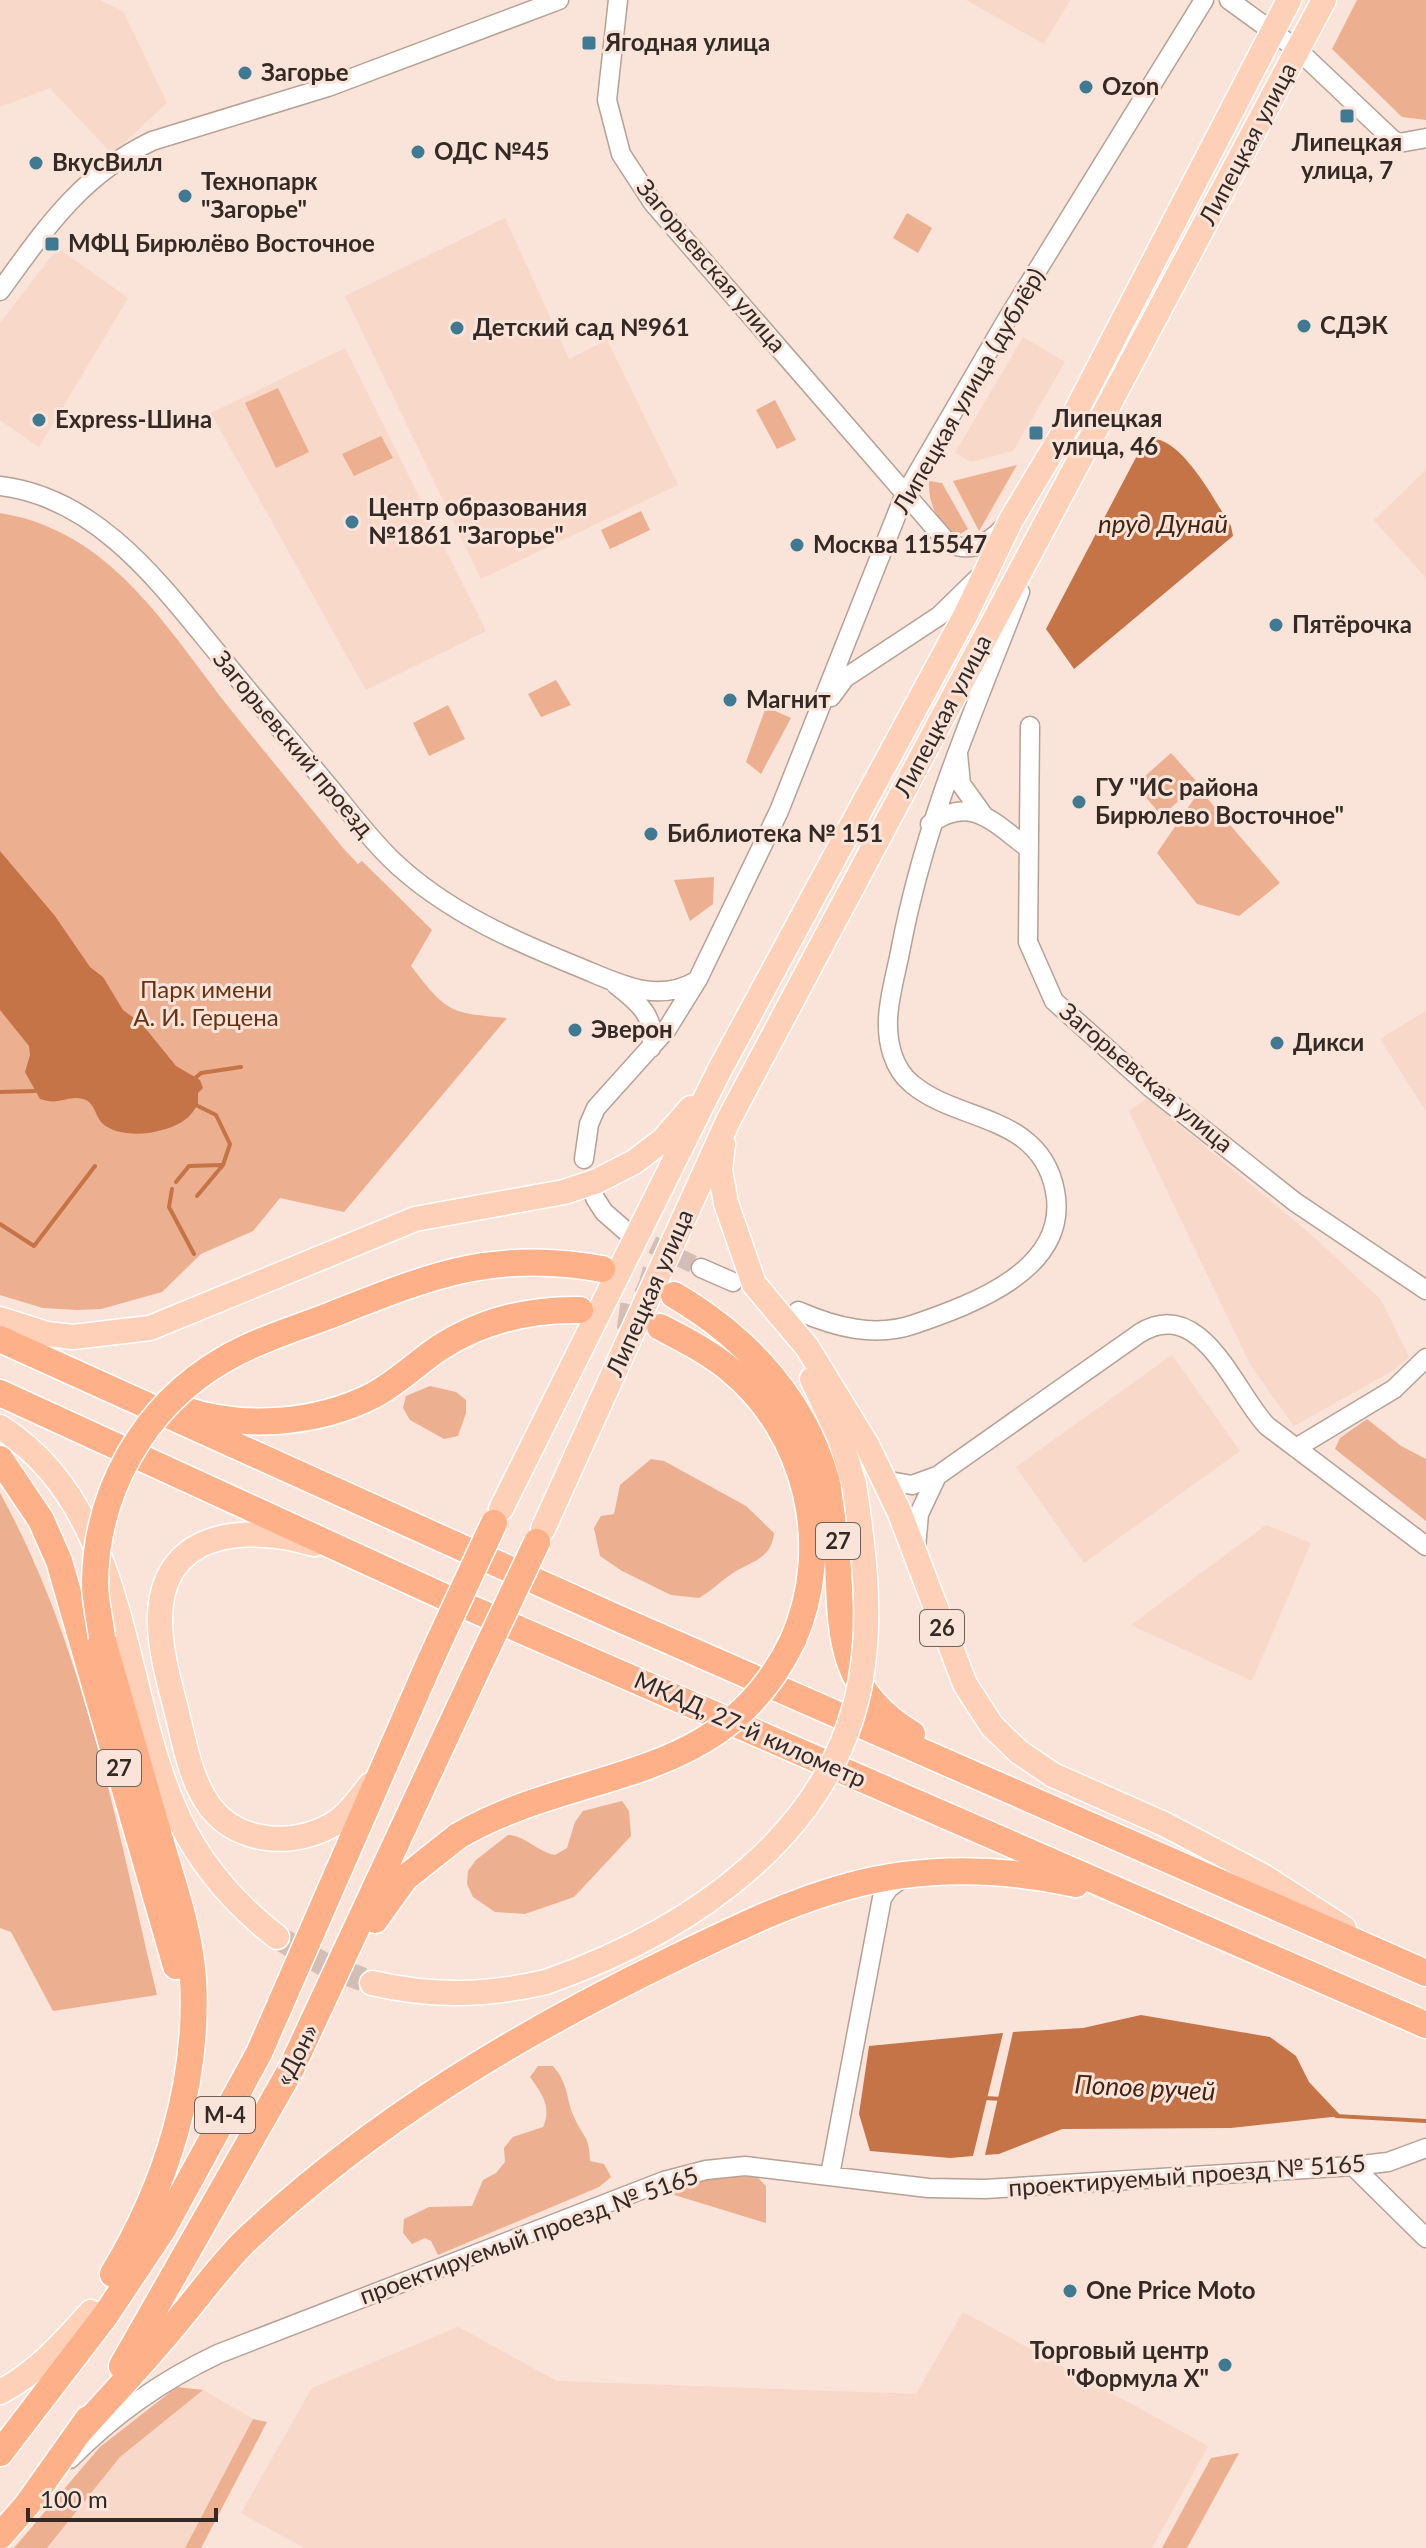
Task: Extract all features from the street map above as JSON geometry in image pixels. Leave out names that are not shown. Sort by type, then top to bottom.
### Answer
[{"type":"highway","name":"27","points":[[22,2425],[130,2246],[158,2186],[193,2044],[193,1977],[186,1935],[102,1638],[95,1585],[99,1533],[124,1462],[142,1434],[177,1394],[224,1359],[331,1315],[466,1266],[539,1260],[602,1269]]},
{"type":"highway","name":"27","points":[[674,1295],[712,1318],[760,1360],[796,1409],[816,1448],[834,1511],[844,1648],[865,1696],[895,1724],[987,1780]]},
{"type":"highway","points":[[0,1339],[36,1356],[198,1414],[278,1420],[330,1412],[357,1403],[391,1385],[454,1339],[486,1325],[522,1315],[580,1310]]},
{"type":"highway","points":[[334,1979],[405,1878],[458,1836],[498,1816],[683,1753],[744,1710],[776,1671],[793,1640],[808,1596],[814,1548],[809,1503],[795,1458],[773,1418],[744,1382],[710,1354],[660,1327]]},
{"type":"highway","name":"МКАД, 27-й километр","points":[[36,1356],[1426,1973]]},
{"type":"highway","name":"МКАД, 27-й километр","points":[[0,1393],[359,1558],[1426,2025]]},
{"type":"highway","name":"27","points":[[0,1459],[41,1520],[59,1561],[165,1929],[183,2005],[183,2094]]},
{"type":"highway","name":"«Дон»","points":[[0,2453],[105,2316],[163,2229],[259,2053],[376,1776],[498,1516]]},
{"type":"highway","name":"«Дон»","points":[[0,2536],[27,2505],[79,2432],[197,2240],[290,2071],[540,1535]]},
{"type":"highway","points":[[79,2432],[242,2244],[310,2183],[439,2087],[491,2054],[608,1990],[758,1918],[851,1885],[906,1875],[963,1871],[1035,1875],[1156,1907]]},
{"type":"main road","name":"Липецкая улица","points":[[498,1516],[719,1071],[1011,520],[1074,415],[1289,0]]},
{"type":"main road","name":"Липецкая улица","points":[[540,1535],[728,1121],[1324,0]]},
{"type":"main road","points":[[0,1319],[47,1334],[73,1337],[123,1334],[173,1320],[415,1219],[564,1192],[597,1181],[634,1162],[663,1140],[719,1071]]},
{"type":"main road","name":"26","points":[[728,1121],[720,1170],[744,1283],[791,1325],[828,1378],[884,1480],[973,1698],[992,1726],[1019,1752],[1053,1775],[1164,1824],[1263,1876],[1383,1953]]},
{"type":"main road","points":[[372,1983],[449,1995],[495,1993],[546,1982],[594,1963],[711,1900],[754,1867],[778,1842],[818,1790],[842,1741],[863,1669],[865,1578],[854,1484],[827,1410],[744,1283]]},
{"type":"main road","points":[[0,1427],[42,1464],[67,1495],[91,1535],[109,1578],[163,1777],[184,1830],[218,1881],[277,1937]]},
{"type":"main road","points":[[359,1558],[298,1540],[253,1533],[215,1538],[199,1546],[172,1574],[163,1596],[162,1646],[198,1785],[224,1821],[263,1838],[301,1837],[338,1821],[376,1776]]},
{"type":"main road","points":[[0,2392],[31,2373],[57,2351],[91,2312]]},
{"type":"street","points":[[0,291],[67,201],[101,169],[125,154],[152,141],[328,87],[559,0]]},
{"type":"street","name":"Загорьевская улица","points":[[618,0],[607,100],[621,154],[653,203],[904,496],[948,543],[971,549],[983,545],[1011,520]]},
{"type":"street","name":"Липецкая улица (дублёр)","points":[[584,1159],[585,1140],[596,1108],[651,1049],[698,979],[751,874],[904,496],[1006,321],[1204,0]]},
{"type":"street","points":[[1229,0],[1298,50],[1392,139],[1399,143],[1426,138]]},
{"type":"street","points":[[1233,107],[1240,100],[1254,101],[1260,109],[1259,121]]},
{"type":"street","name":"Загорьевский проезд","points":[[0,486],[48,499],[122,544],[195,626],[379,847],[420,886],[465,915],[607,979]]},
{"type":"street","points":[[798,1311],[831,1325],[861,1330],[911,1325],[975,1298],[1030,1267],[1051,1238],[1056,1219],[1053,1179],[1032,1146],[999,1124],[912,1084],[893,1058],[888,1018],[913,884],[930,824],[1046,524]]},
{"type":"street","points":[[810,734],[826,702],[845,678],[939,616],[986,571]]},
{"type":"street","name":"Загорьевская улица","points":[[1030,726],[1028,942],[1054,1001],[1151,1088],[1295,1202],[1426,1290]]},
{"type":"street","points":[[959,746],[961,784],[984,816]]},
{"type":"street","points":[[930,824],[954,809],[970,810],[984,816],[1028,848]]},
{"type":"street","points":[[607,979],[668,993],[698,979]]},
{"type":"street","points":[[607,979],[639,1003],[647,1015],[653,1035],[651,1049]]},
{"type":"street","points":[[595,1198],[604,1212],[628,1233]]},
{"type":"street","points":[[701,1268],[744,1283]]},
{"type":"street","points":[[884,1480],[912,1485],[937,1476],[1140,1333],[1162,1324],[1186,1330],[1213,1348],[1256,1415],[1426,1546]]},
{"type":"street","points":[[1296,1448],[1394,1389],[1426,1358]]},
{"type":"street","points":[[916,1555],[919,1514],[937,1476]]},
{"type":"street","points":[[830,2175],[882,1898],[906,1875]]},
{"type":"street","name":"проектируемый проезд № 5165","points":[[27,2505],[98,2432],[159,2386],[192,2366],[263,2335],[664,2181],[706,2170],[745,2166],[928,2188],[985,2189],[1353,2166],[1388,2162],[1426,2148]]},
{"type":"street","points":[[1353,2166],[1426,2238]]},
{"type":"shaded area","points":[[0,0],[100,0],[123,11],[167,103],[112,154],[50,88],[0,107]]},
{"type":"shaded area","points":[[966,0],[1070,0],[1044,44]]},
{"type":"shaded area","points":[[505,218],[569,359],[607,340],[678,485],[481,579],[345,296]]},
{"type":"shaded area","points":[[58,248],[128,298],[39,447],[0,420],[0,323]]},
{"type":"shaded area","points":[[1023,337],[1065,362],[1013,451],[971,462],[955,453]]},
{"type":"shaded area","name":"Центр образования №1861 \"Загорье\"","points":[[345,348],[486,631],[366,690],[211,413]]},
{"type":"shaded area","points":[[1426,470],[1426,578],[1374,520]]},
{"type":"shaded area","points":[[1426,1011],[1426,1111],[1380,1039]]},
{"type":"shaded area","points":[[1147,1098],[1315,1238],[1381,1300],[1409,1357],[1392,1371],[1294,1426],[1251,1366],[1129,1111]]},
{"type":"shaded area","points":[[1172,1355],[1240,1451],[1084,1563],[1016,1467]]},
{"type":"shaded area","points":[[1266,1525],[1311,1543],[1252,1681],[1131,1625]]},
{"type":"shaded area","points":[[963,2312],[1208,2446],[1152,2548],[304,2548],[241,2513],[312,2388],[458,2327],[557,2381],[916,2394]]},
{"type":"shaded area","points":[[203,2390],[253,2419],[185,2548],[47,2548],[120,2457]]},
{"type":"green space","points":[[1357,0],[1426,0],[1426,120],[1402,117],[1332,49]]},
{"type":"green space","points":[[907,213],[932,228],[918,253],[893,238]]},
{"type":"green space","points":[[278,388],[309,452],[276,468],[245,403]]},
{"type":"green space","points":[[775,400],[796,440],[777,449],[756,410]]},
{"type":"green space","points":[[381,436],[393,458],[354,476],[342,454]]},
{"type":"green space","points":[[1017,465],[979,531],[953,481]]},
{"type":"green space","points":[[929,481],[942,483],[968,529],[954,538],[935,512]]},
{"type":"green space","points":[[641,511],[650,530],[610,549],[601,530]]},
{"type":"green space","name":"Парк имени А. И. Герцена","points":[[0,513],[39,523],[74,540],[134,588],[343,848],[358,864],[362,861],[432,930],[411,966],[433,993],[461,1012],[507,1018],[344,1212],[280,1198],[253,1231],[201,1254],[162,1292],[101,1309],[43,1308],[0,1295]]},
{"type":"green space","points":[[556,680],[571,705],[541,717],[528,694]]},
{"type":"green space","points":[[448,705],[465,739],[429,756],[413,723]]},
{"type":"green space","points":[[766,707],[791,718],[761,774],[746,762]]},
{"type":"green space","points":[[1171,753],[1198,783],[1162,816],[1135,785]]},
{"type":"green space","points":[[1200,790],[1280,883],[1239,916],[1197,904],[1157,853]]},
{"type":"green space","points":[[714,877],[713,904],[690,921],[674,880]]},
{"type":"green space","points":[[430,1386],[456,1392],[466,1400],[466,1413],[458,1436],[444,1439],[410,1420],[403,1408],[406,1396]]},
{"type":"green space","points":[[1367,1419],[1401,1446],[1426,1459],[1426,1521],[1335,1449],[1340,1438]]},
{"type":"green space","points":[[651,1459],[664,1461],[746,1506],[774,1533],[769,1549],[699,1598],[671,1595],[622,1571],[600,1556],[594,1528],[601,1516],[614,1514],[620,1485]]},
{"type":"green space","points":[[0,1493],[55,1612],[76,1675],[112,1802],[157,1995],[53,2011],[11,1932],[0,1928]]},
{"type":"green space","points":[[622,1801],[629,1811],[631,1836],[574,1897],[525,1914],[495,1912],[473,1897],[467,1884],[468,1871],[476,1860],[508,1835],[555,1855],[567,1848],[575,1822],[583,1811]]},
{"type":"green space","points":[[538,2066],[553,2066],[558,2073],[587,2142],[590,2161],[604,2164],[611,2177],[599,2187],[438,2255],[431,2241],[425,2238],[412,2244],[403,2233],[404,2219],[429,2207],[472,2206],[483,2180],[496,2173],[505,2162],[504,2148],[513,2137],[543,2127],[546,2107],[530,2077]]},
{"type":"green space","points":[[756,2176],[766,2186],[766,2223],[668,2193],[710,2177]]},
{"type":"green space","points":[[177,2387],[203,2390],[120,2457],[47,2548],[14,2548],[100,2447]]},
{"type":"green space","points":[[253,2419],[267,2422],[201,2548],[185,2548]]},
{"type":"green space","points":[[1239,2453],[1187,2548],[1162,2548],[1211,2458]]},
{"type":"water","name":"пруд Дунай","points":[[1156,439],[1167,443],[1188,462],[1231,526],[1233,536],[1074,669],[1046,629],[1143,444]]},
{"type":"water","points":[[0,851],[55,916],[90,967],[103,977],[123,1010],[142,1024],[176,1066],[200,1080],[203,1088],[198,1093],[198,1105],[186,1119],[156,1132],[132,1134],[110,1129],[87,1101],[78,1098],[40,1099],[25,1072],[29,1046],[0,1010]]},
{"type":"water","points":[[1141,2015],[1270,2037],[1296,2056],[1309,2082],[1341,2116],[1231,2128],[1062,2129],[999,2154],[985,2155],[1013,2032],[1083,2028]]},
{"type":"water","points":[[1003,2033],[973,2156],[950,2158],[870,2151],[859,2114],[869,2046]]},
{"type":"waterway","points":[[194,1079],[201,1073],[241,1067]]},
{"type":"waterway","points":[[0,1092],[35,1091]]},
{"type":"waterway","name":"Попов ручей","points":[[194,1104],[216,1115],[230,1144],[223,1165],[197,1196]]},
{"type":"waterway","points":[[176,1182],[189,1166],[221,1165]]},
{"type":"waterway","points":[[0,1224],[34,1246],[95,1166]]},
{"type":"waterway","points":[[172,1189],[169,1207],[194,1254]]},
{"type":"waterway","name":"Попов ручей","points":[[984,2098],[1003,2099]]},
{"type":"waterway","name":"Попов ручей","points":[[1336,2116],[1426,2121]]},
{"type":"tunnel","points":[[628,1233],[701,1268]]},
{"type":"tunnel","points":[[602,1269],[640,1279],[674,1295]]},
{"type":"tunnel","points":[[580,1310],[623,1316],[660,1327]]},
{"type":"tunnel","points":[[277,1937],[325,1965],[372,1983]]},
{"type":"place","name":"Ягодная улица","points":[[589,43]]},
{"type":"place","name":"Загорье","points":[[245,73]]},
{"type":"place","name":"Ozon","points":[[1086,87]]},
{"type":"place","name":"Липецкая улица, 7","points":[[1347,116]]},
{"type":"place","name":"ОДС №45","points":[[418,152]]},
{"type":"place","name":"ВкусВилл","points":[[36,163]]},
{"type":"place","name":"Технопарк \"Загорье\"","points":[[185,196]]},
{"type":"place","name":"МФЦ Бирюлёво Восточное","points":[[52,244]]},
{"type":"place","name":"СДЭК","points":[[1304,326]]},
{"type":"place","name":"Детский сад №961","points":[[457,328]]},
{"type":"place","name":"Express-Шина","points":[[39,420]]},
{"type":"place","name":"Липецкая улица, 46","points":[[1036,433]]},
{"type":"place","name":"Центр образования №1861 \"Загорье\"","points":[[352,522]]},
{"type":"place","name":"Москва 115547","points":[[797,545]]},
{"type":"place","name":"Пятёрочка","points":[[1276,625]]},
{"type":"place","name":"Магнит","points":[[730,700]]},
{"type":"place","name":"ГУ \"ИС района Бирюлево Восточное\"","points":[[1079,802]]},
{"type":"place","name":"Библиотека № 151","points":[[651,834]]},
{"type":"place","name":"Эверон","points":[[575,1030]]},
{"type":"place","name":"Дикси","points":[[1277,1043]]},
{"type":"place","name":"One Price Moto","points":[[1070,2291]]},
{"type":"place","name":"Торговый центр \"Формула X\"","points":[[1225,2365]]}]
